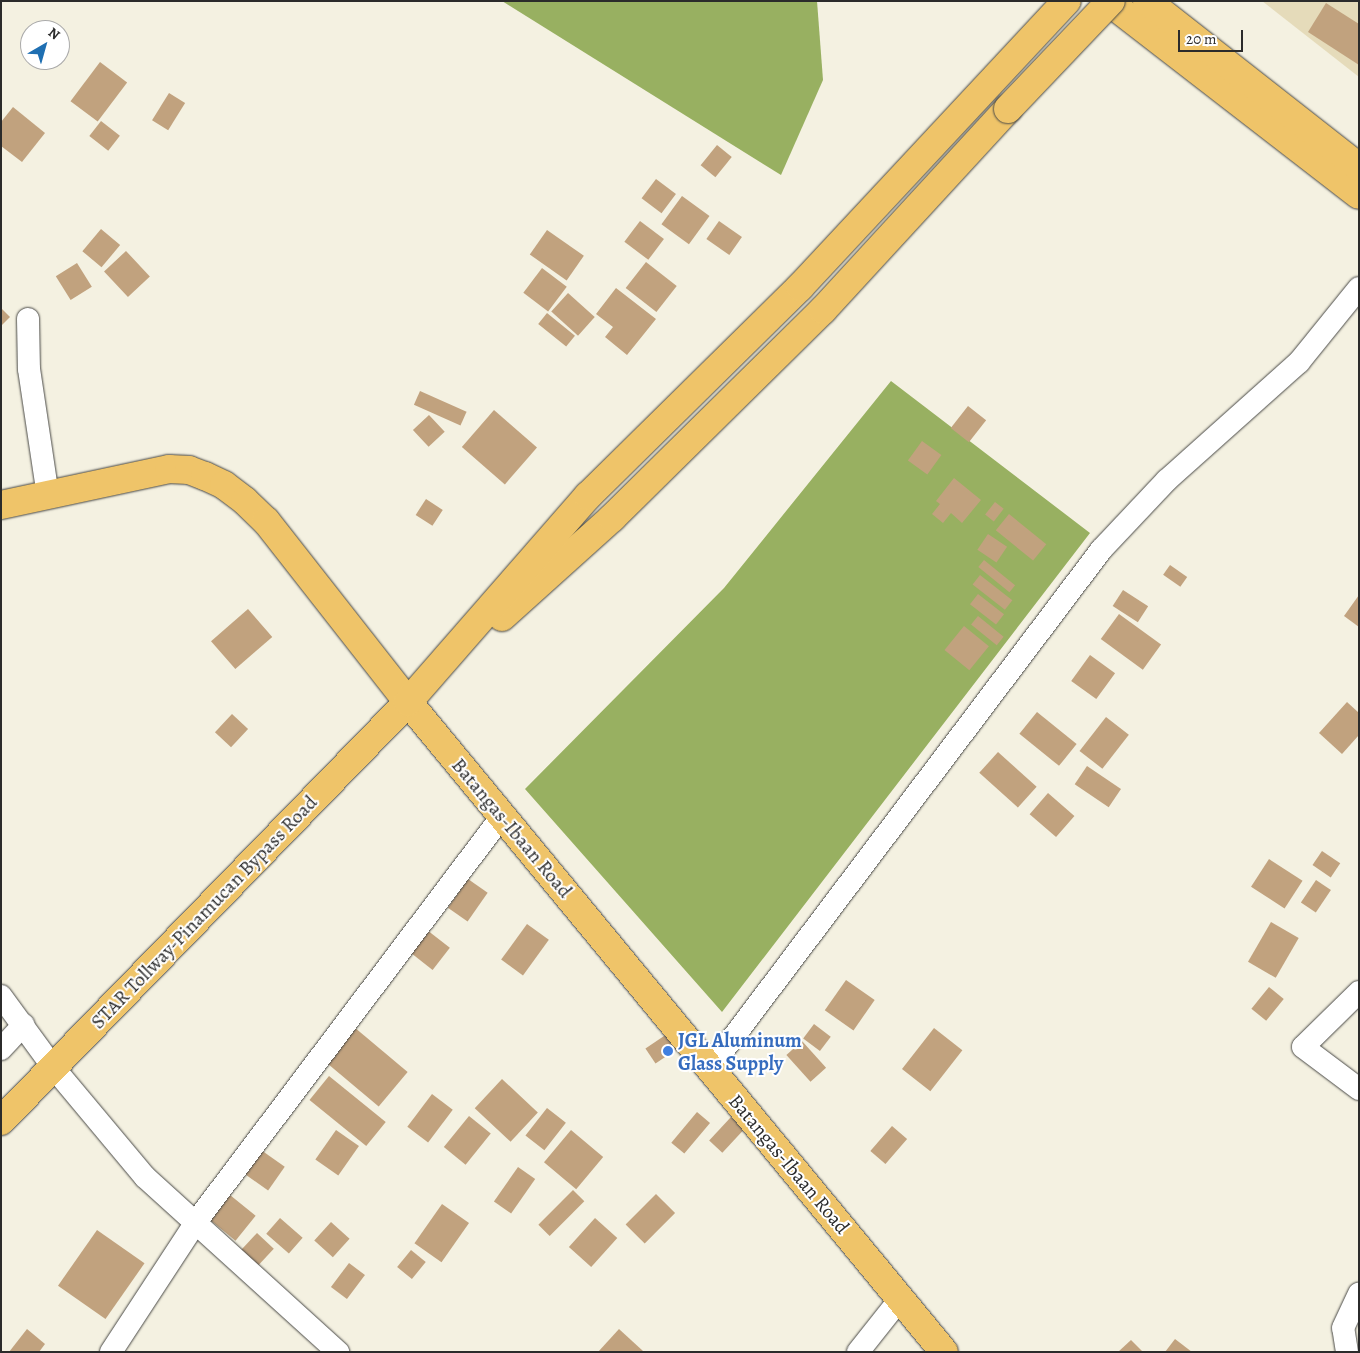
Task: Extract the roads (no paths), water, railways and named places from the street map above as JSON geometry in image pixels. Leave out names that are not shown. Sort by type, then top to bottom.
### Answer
[{"type":"main road","points":[[408,702],[588,496],[800,288],[1067,1]]},
{"type":"main road","points":[[408,702],[612,518],[816,317],[1110,1],[1359,195]]},
{"type":"main road","points":[[1148,1],[1359,167]]},
{"type":"main road","name":"Batangas-Ibaan Road","points":[[1,505],[170,469],[189,470],[224,485],[266,521],[408,702],[944,1352]]},
{"type":"main road","name":"STAR Tollway-Pinamucan Bypass Road","points":[[1,1121],[408,702]]},
{"type":"street","points":[[710,1068],[1101,550],[1167,480],[1299,362],[1359,288]]},
{"type":"street","points":[[28,319],[29,369],[48,496]]},
{"type":"street","points":[[111,1352],[196,1222],[502,816]]},
{"type":"street","points":[[1359,992],[1303,1047],[1359,1089]]},
{"type":"street","points":[[1,996],[53,1067],[145,1177],[338,1352]]},
{"type":"street","points":[[1,1048],[23,1025]]},
{"type":"street","points":[[1348,1352],[1343,1328],[1359,1294]]},
{"type":"street","points":[[858,1352],[900,1299]]},
{"type":"place","name":"JGL Aluminum Glass Supply","points":[[668,1051]]}]
